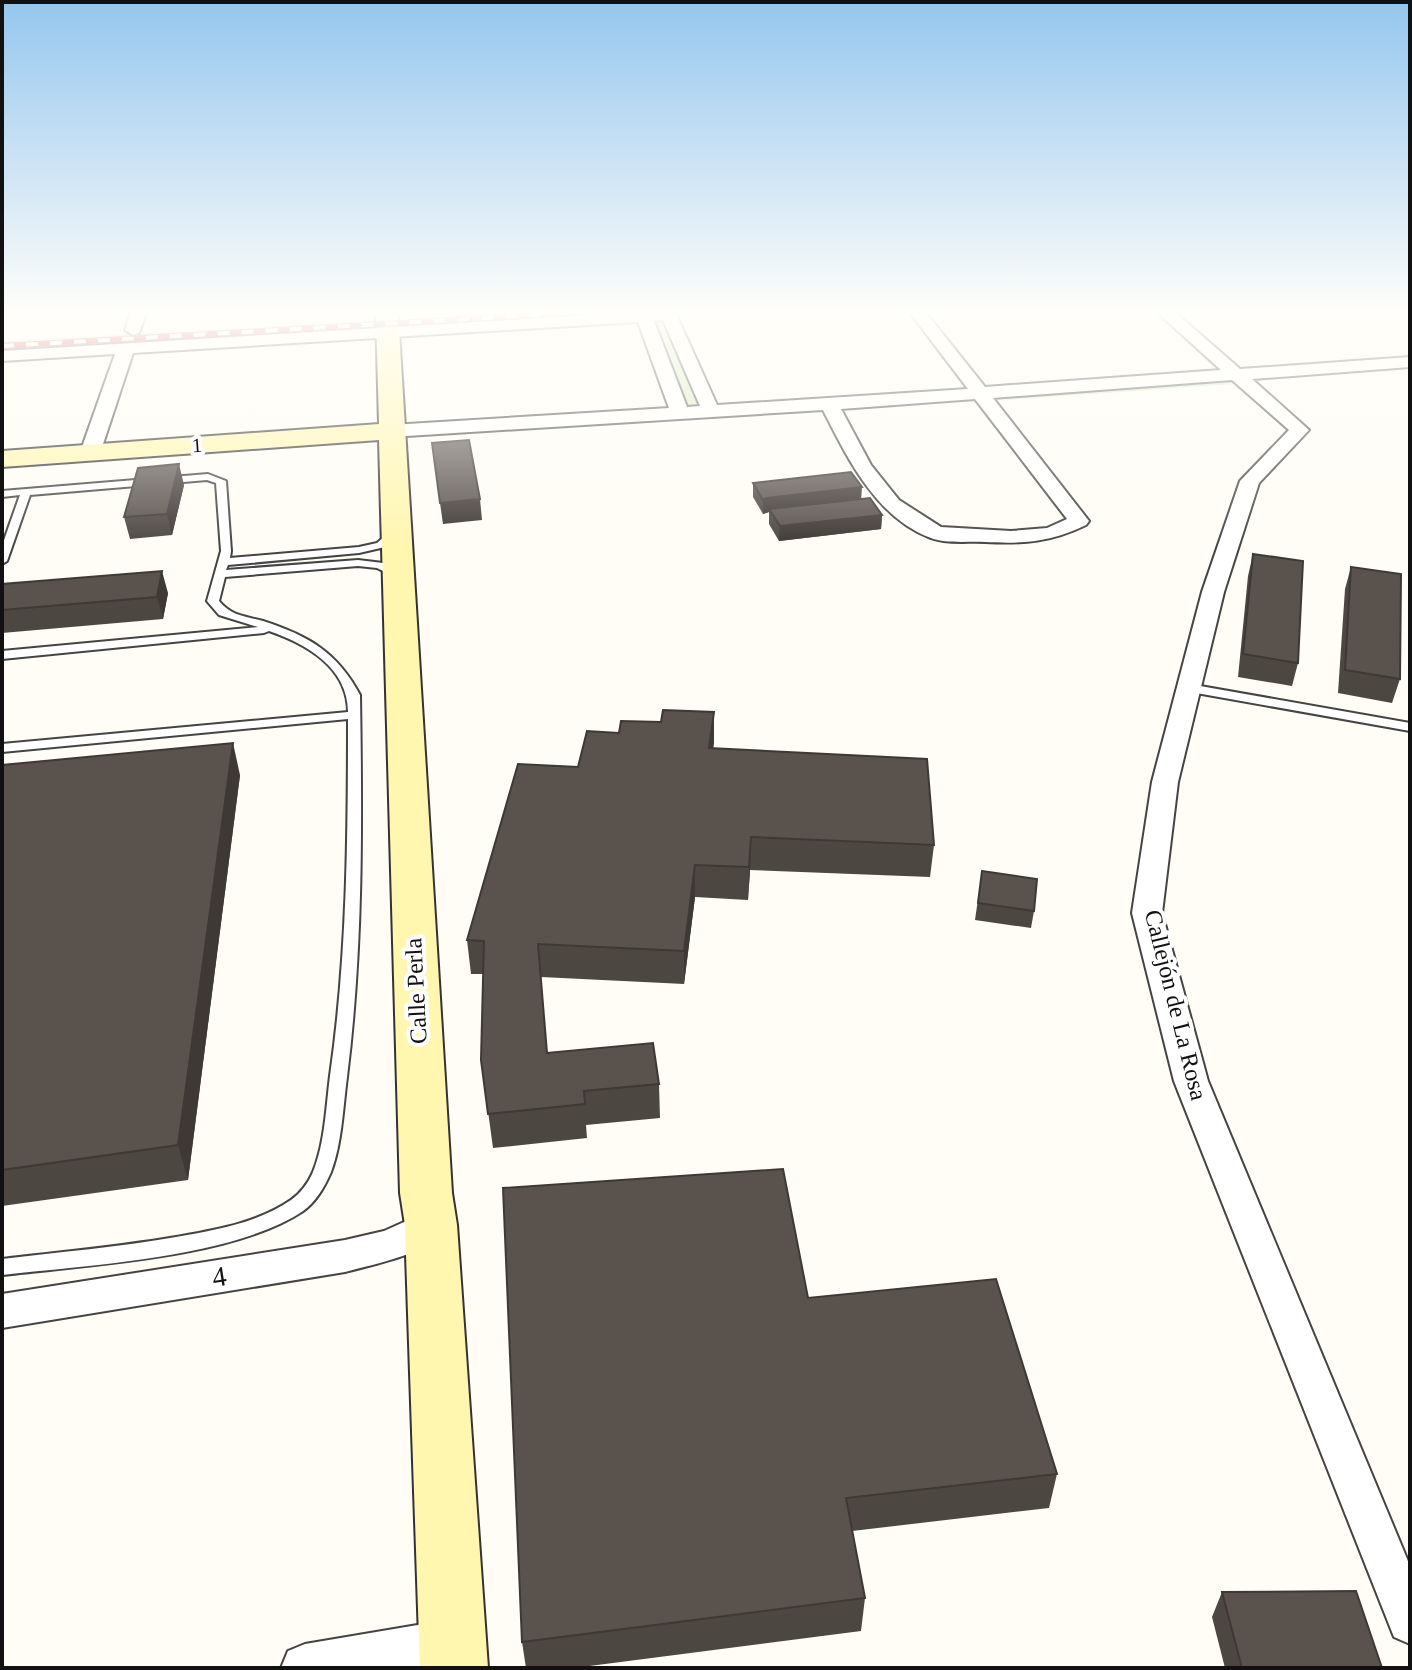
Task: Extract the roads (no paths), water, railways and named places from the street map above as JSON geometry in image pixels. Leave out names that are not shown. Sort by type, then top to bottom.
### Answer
[{"type":"main road","name":"Calle Perla","points":[[390,392],[425,1178],[431,1225],[454,1655]]},
{"type":"main road","name":"1","points":[[2,459],[391,431]]},
{"type":"street","points":[[90,453],[112,392]]},
{"type":"street","points":[[672,392],[680,413]]},
{"type":"street","points":[[702,392],[711,412]]},
{"type":"street","points":[[829,404],[884,505],[936,533],[1051,534],[1079,521],[981,392]]},
{"type":"street","points":[[391,431],[1082,392]]},
{"type":"street","name":"Callejón de La Rosa","points":[[1257,392],[1300,430],[1250,481],[1213,592],[1165,782],[1147,913],[1191,1081],[1410,1621]]},
{"type":"street","name":"4","points":[[2,1311],[373,1251],[431,1225]]},
{"type":"street","points":[[305,1668],[454,1655]]},
{"type":"lane","points":[[2,494],[182,478],[215,478],[223,487],[226,529],[222,568],[213,594],[217,607],[223,613],[313,645],[347,677],[354,695],[356,876],[347,1021],[322,1174],[300,1204],[273,1221],[240,1231],[2,1267]]},
{"type":"lane","points":[[2,561],[26,492]]},
{"type":"lane","points":[[222,568],[370,548],[389,540],[398,528]]},
{"type":"lane","points":[[222,568],[358,563],[387,567],[398,575]]},
{"type":"lane","points":[[2,655],[273,629]]},
{"type":"lane","points":[[1189,688],[1410,727]]},
{"type":"lane","points":[[2,748],[355,715]]}]
